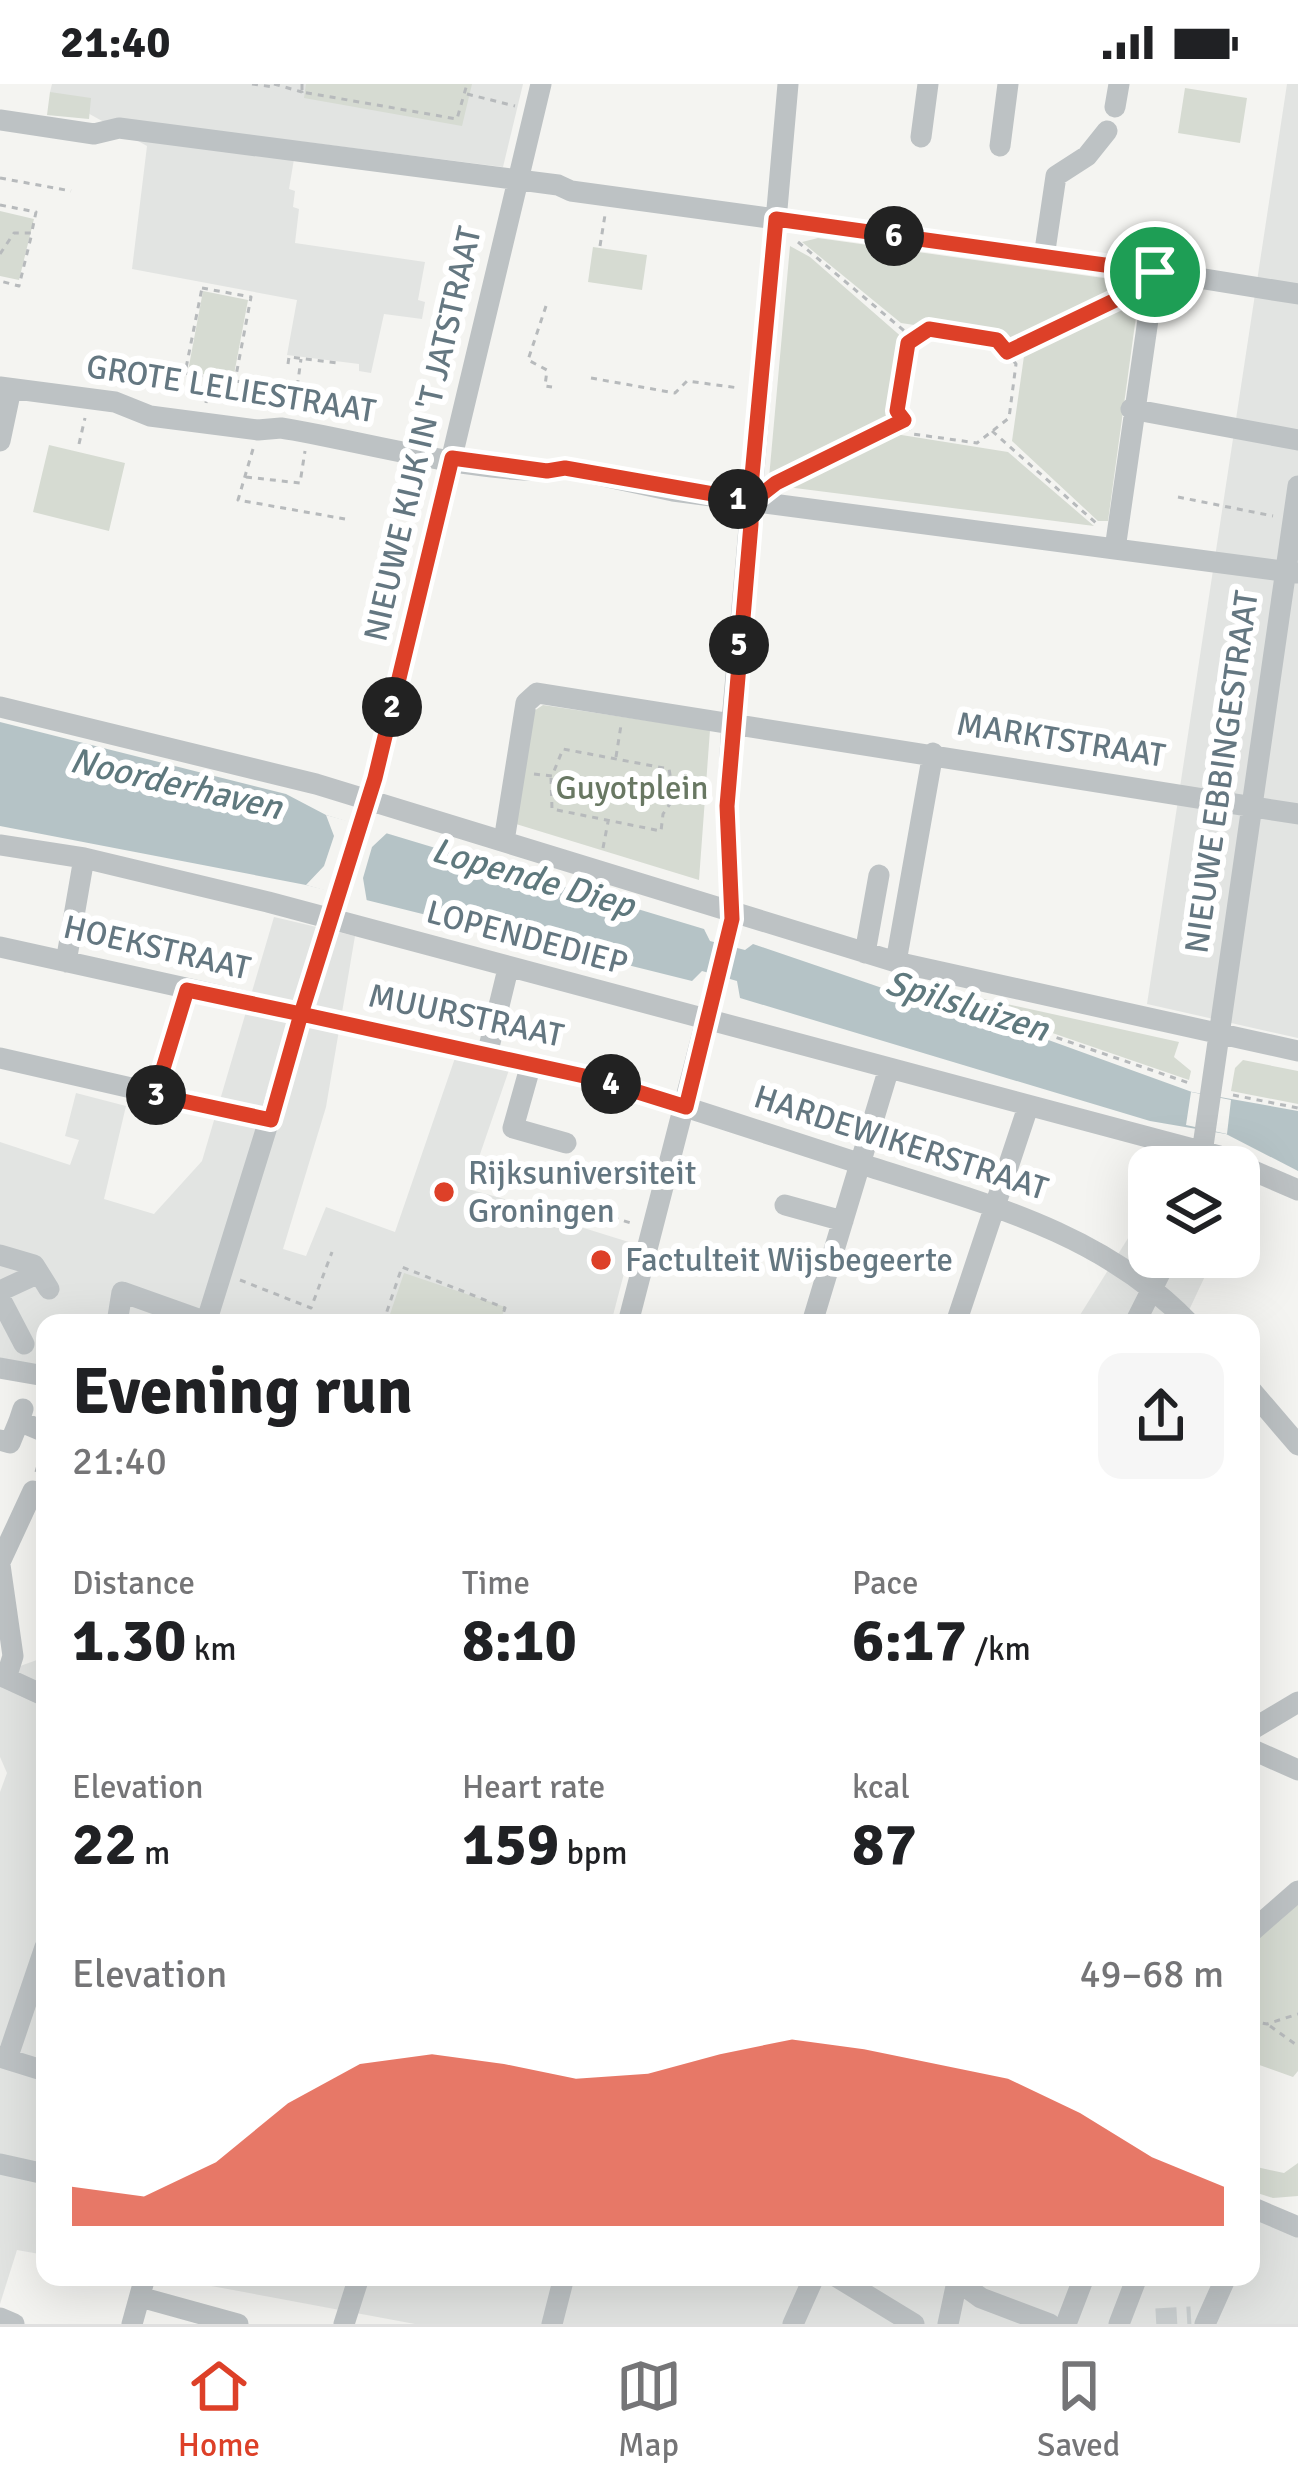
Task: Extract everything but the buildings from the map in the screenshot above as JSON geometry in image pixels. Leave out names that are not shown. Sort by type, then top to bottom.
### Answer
[{"type":"street","name":"NIEUWE KIJK IN 'T JATSTRAAT","points":[[209,1314],[367,799],[541,84]]},
{"type":"street","points":[[630,1314],[709,1019],[731,912],[727,806],[732,721],[788,84]]},
{"type":"street","points":[[921,137],[928,84]]},
{"type":"street","points":[[1000,146],[1008,84]]},
{"type":"street","points":[[1115,107],[1119,84]]},
{"type":"street","points":[[0,120],[94,134],[139,131],[1298,294]]},
{"type":"street","points":[[1044,257],[1056,176],[1087,156],[1106,131]]},
{"type":"street","points":[[1115,549],[1131,409],[1155,272]]},
{"type":"street","points":[[0,441],[6,388]]},
{"type":"street","name":"GROTE LELIESTRAAT","points":[[6,388],[89,398],[202,423],[300,431],[452,458],[653,482],[673,491],[1291,573]]},
{"type":"street","points":[[1131,409],[1298,440]]},
{"type":"street","name":"NIEUWE EBBINGESTRAAT","points":[[1203,1146],[1250,804],[1291,573],[1298,486]]},
{"type":"street","points":[[504,841],[529,697],[732,721]]},
{"type":"street","points":[[0,707],[367,799],[865,953],[896,972],[1298,1051]]},
{"type":"street","name":"MARKTSTRAAT","points":[[732,721],[1298,814]]},
{"type":"street","points":[[896,972],[933,753]]},
{"type":"street","points":[[0,845],[84,858],[329,918]]},
{"type":"street","points":[[66,962],[84,858]]},
{"type":"street","points":[[865,953],[879,875]]},
{"type":"street","name":"LOPENDEDIEP","points":[[329,918],[709,1019]]},
{"type":"street","name":"HOEKSTRAAT","points":[[0,946],[301,1014]]},
{"type":"street","points":[[487,1055],[508,969]]},
{"type":"street","name":"MUURSTRAAT","points":[[301,1014],[531,1064],[686,1107]]},
{"type":"street","points":[[709,1019],[1028,1108],[1186,1146]]},
{"type":"street","points":[[0,1058],[271,1120]]},
{"type":"street","points":[[531,1064],[513,1128],[566,1143]]},
{"type":"street","points":[[815,1314],[889,1068]]},
{"type":"street","name":"HARDEWIKERSTRAAT","points":[[686,1107],[1048,1225],[1153,1286],[1180,1314]]},
{"type":"street","points":[[959,1314],[1028,1108]]},
{"type":"street","points":[[1260,1174],[1298,1190]]},
{"type":"street","points":[[785,1204],[843,1221]]},
{"type":"street","points":[[0,1255],[34,1265],[44,1281],[0,1294],[24,1344]]},
{"type":"street","points":[[1139,1314],[1157,1278]]},
{"type":"street","points":[[120,1314],[122,1292],[184,1314]]},
{"type":"street","points":[[0,1368],[36,1375]]},
{"type":"street","points":[[1260,1401],[1298,1445]]},
{"type":"street","points":[[0,1440],[10,1443],[21,1415],[36,1426]]},
{"type":"street","points":[[36,1498],[0,1564],[13,1656],[3,1681],[36,1693]]},
{"type":"street","points":[[1260,1725],[1298,1702]]},
{"type":"street","points":[[1260,1753],[1298,1770]]},
{"type":"street","points":[[1260,1924],[1298,1892]]},
{"type":"street","points":[[36,1971],[3,2058],[36,2068]]},
{"type":"street","points":[[0,2164],[36,2172]]},
{"type":"street","points":[[1260,2215],[1295,2221]]},
{"type":"street","points":[[344,2324],[355,2286]]},
{"type":"street","points":[[552,2324],[562,2286]]},
{"type":"street","points":[[794,2324],[811,2286]]},
{"type":"street","points":[[852,2286],[914,2324]]},
{"type":"street","points":[[948,2324],[955,2286]]},
{"type":"street","points":[[966,2286],[981,2298],[1050,2324]]},
{"type":"street","points":[[1066,2324],[1081,2286]]},
{"type":"street","points":[[1119,2324],[1134,2286]]},
{"type":"street","points":[[1205,2321],[1222,2286]]},
{"type":"street","points":[[132,2324],[143,2287],[238,2324]]},
{"type":"street","points":[[0,2318],[14,2324]]},
{"type":"path","points":[[252,84],[457,119],[467,84]]},
{"type":"path","points":[[301,95],[302,84]]},
{"type":"path","points":[[464,94],[534,112]]},
{"type":"path","points":[[0,178],[71,191]]},
{"type":"path","points":[[600,246],[608,196]]},
{"type":"path","points":[[0,205],[36,212],[19,286],[0,281]]},
{"type":"path","points":[[776,219],[914,339]]},
{"type":"path","points":[[0,254],[14,232],[32,233]]},
{"type":"path","points":[[1007,352],[1128,294],[1155,272]]},
{"type":"path","points":[[235,381],[251,297],[202,288],[185,373],[209,377],[235,381],[250,383]]},
{"type":"path","points":[[546,307],[529,360],[547,370],[545,386],[552,387]]},
{"type":"path","points":[[929,329],[997,340],[1007,352],[1016,364],[1009,418],[977,443],[913,434],[897,411],[908,343],[929,329]]},
{"type":"path","points":[[288,364],[289,357],[337,363]]},
{"type":"path","points":[[244,476],[300,483],[301,359]]},
{"type":"path","points":[[202,423],[209,377]]},
{"type":"path","points":[[591,379],[675,393],[687,380],[760,392]]},
{"type":"path","points":[[79,444],[89,398]]},
{"type":"path","points":[[753,501],[776,483],[904,420]]},
{"type":"path","points":[[258,430],[238,500],[345,519]]},
{"type":"path","points":[[992,431],[1097,524],[1115,549]]},
{"type":"path","points":[[1178,497],[1293,520]]},
{"type":"path","points":[[616,759],[623,707]]},
{"type":"path","points":[[563,749],[616,759],[669,769],[674,798],[663,814],[661,831],[552,809],[552,776],[563,749]]},
{"type":"path","points":[[515,770],[552,776]]},
{"type":"path","points":[[674,798],[727,806]]},
{"type":"path","points":[[599,871],[608,820]]},
{"type":"path","points":[[896,972],[1210,1092],[1298,1108]]},
{"type":"path","points":[[155,1095],[187,990]]},
{"type":"path","points":[[530,1214],[560,1224],[573,1205],[653,1229]]},
{"type":"path","points":[[221,1273],[311,1308],[332,1252]]},
{"type":"path","points":[[386,1314],[402,1267],[505,1308],[503,1314]]},
{"type":"path","points":[[1267,2024],[1298,2014]]},
{"type":"path","points":[[1260,2023],[1298,2045]]},
{"type":"shaded area","points":[[52,84],[523,84],[503,167],[297,141],[289,189],[295,191],[293,207],[299,209],[295,243],[425,262],[418,300],[425,302],[422,319],[384,314],[371,373],[359,371],[359,364],[287,355],[297,300],[132,269],[147,146],[50,92]]},
{"type":"shaded area","points":[[1287,84],[1298,84],[1298,1038],[1147,1004]]},
{"type":"shaded area","points":[[274,917],[355,936],[326,1107],[283,1249],[306,1256],[326,1207],[395,1232],[455,1058],[509,1070],[468,1189],[560,1214],[571,1224],[632,1243],[613,1314],[36,1314],[36,1371],[0,1364],[0,1142],[70,1165],[79,1140],[65,1136],[76,1093],[126,1106],[104,1199],[154,1214],[202,1161]]},
{"type":"shaded area","points":[[1128,1238],[1128,1278],[1204,1278],[1187,1314],[1081,1314]]},
{"type":"shaded area","points":[[36,1660],[36,2253],[17,2250],[0,2304],[0,1792],[7,1773],[0,1757],[1,1673]]},
{"type":"shaded area","points":[[1260,2203],[1298,2226],[1298,2324],[415,2324],[211,2286],[1260,2286]]},
{"type":"green space","points":[[306,84],[472,84],[462,126],[304,98]]},
{"type":"green space","points":[[1185,88],[1247,98],[1240,143],[1178,133]]},
{"type":"green space","points":[[50,92],[91,98],[89,119],[47,115]]},
{"type":"green space","points":[[0,211],[34,219],[19,280],[0,276]]},
{"type":"green space","points":[[818,238],[1125,281],[1126,289],[1021,341],[901,323],[802,242]]},
{"type":"green space","points":[[790,246],[810,257],[904,339],[889,422],[776,479],[769,478]]},
{"type":"green space","points":[[593,247],[647,255],[642,290],[588,282]]},
{"type":"green space","points":[[203,291],[248,300],[233,380],[188,371]]},
{"type":"green space","points":[[1124,301],[1138,302],[1108,521],[1098,521],[1012,441],[1025,349]]},
{"type":"green space","points":[[889,433],[1008,452],[1094,526],[779,486]]},
{"type":"green space","points":[[49,445],[125,463],[109,531],[33,512]]},
{"type":"green space","name":"Guyotplein","points":[[543,705],[710,730],[699,880],[516,824],[534,711]]},
{"type":"green space","points":[[953,992],[1179,1042],[1174,1057],[1191,1071],[1189,1080],[951,998]]},
{"type":"green space","points":[[1243,1060],[1298,1071],[1298,1104],[1231,1091],[1235,1068]]},
{"type":"green space","points":[[404,1273],[505,1307],[503,1314],[390,1314]]},
{"type":"green space","points":[[1298,1901],[1298,2071],[1293,2077],[1260,2065],[1260,1935]]},
{"type":"green space","points":[[1298,2163],[1298,2196],[1260,2194],[1260,2168],[1284,2173]]},
{"type":"water","points":[[0,722],[286,794],[326,815],[704,929],[710,941],[745,950],[753,944],[935,1006],[938,1000],[1192,1092],[1298,1111],[1298,1171],[1260,1151],[1260,1146],[1226,1134],[1150,1121],[740,998],[737,981],[702,971],[692,981],[306,885],[0,826]]},
{"type":"pier","points":[[326,815],[388,832],[372,847],[363,878],[367,902],[306,885],[324,866],[334,836]]},
{"type":"pier","points":[[1191,1092],[1231,1100],[1227,1134],[1186,1125]]},
{"type":"tunnel","points":[[1156,2319],[1191,2317]]},
{"type":"place","name":"Rijksuniversiteit Groningen","points":[[444,1192]]},
{"type":"place","name":"Factulteit Wijsbegeerte","points":[[601,1260]]},
{"type":"route","points":[[1155,272],[776,219],[752,476],[753,501],[751,524],[732,721],[727,806],[732,919],[686,1107],[593,1078],[301,1014],[271,1120],[155,1095],[187,990],[301,1014],[375,778],[452,458],[547,471],[565,468],[653,482],[673,491],[753,501],[776,483],[904,420],[897,411],[908,343],[929,329],[997,340],[1007,352],[1128,294],[1155,272]]},
{"type":"water label","name":"Noorderhaven","points":[[176,784]]},
{"type":"water label","name":"Lopende Diep","points":[[533,878]]},
{"type":"water label","name":"Spilsluizen","points":[[967,1006]]}]
